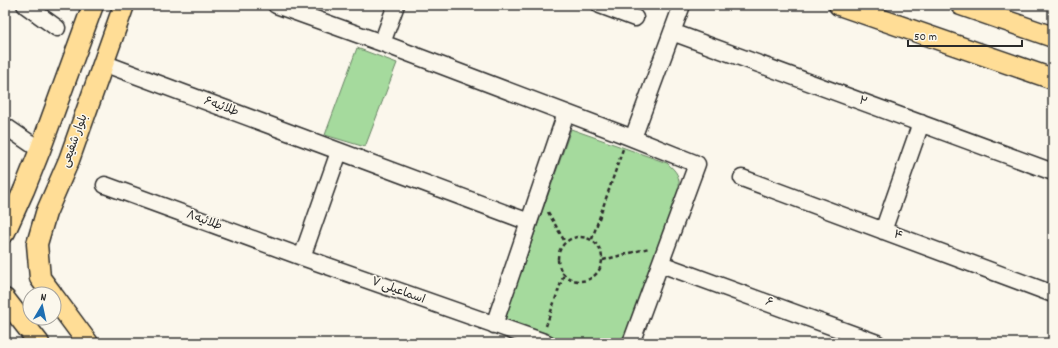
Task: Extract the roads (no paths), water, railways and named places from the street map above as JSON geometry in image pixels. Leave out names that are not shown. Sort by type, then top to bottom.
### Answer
[{"type":"main road","points":[[5,232],[40,150],[93,5]]},
{"type":"main road","name":"بلوار شفیعی","points":[[46,286],[40,278],[38,244],[46,213],[69,160],[124,5]]},
{"type":"main road","points":[[839,5],[1053,79]]},
{"type":"main road","points":[[961,5],[1053,37]]},
{"type":"main road","points":[[5,299],[40,343]]},
{"type":"main road","points":[[62,308],[88,343]]},
{"type":"street","points":[[25,5],[58,28]]},
{"type":"street","points":[[276,5],[382,43],[697,164],[630,343]]},
{"type":"street","points":[[382,43],[396,5]]},
{"type":"street","points":[[600,5],[636,18]]},
{"type":"street","points":[[630,137],[682,5]]},
{"type":"street","name":"۲","points":[[672,32],[1053,172]]},
{"type":"street","name":"طلائیه۶","points":[[103,63],[529,222]]},
{"type":"street","points":[[494,325],[566,113]]},
{"type":"street","points":[[883,231],[921,123]]},
{"type":"street","points":[[5,126],[40,150]]},
{"type":"street","points":[[302,257],[339,152]]},
{"type":"street","name":"۴","points":[[742,178],[1053,294]]},
{"type":"street","name":"طلائیه۸","points":[[105,185],[302,257]]},
{"type":"street","name":"اسماعیلی ۷","points":[[302,257],[544,342]]},
{"type":"street","name":"۶","points":[[660,264],[842,337],[877,343]]}]
